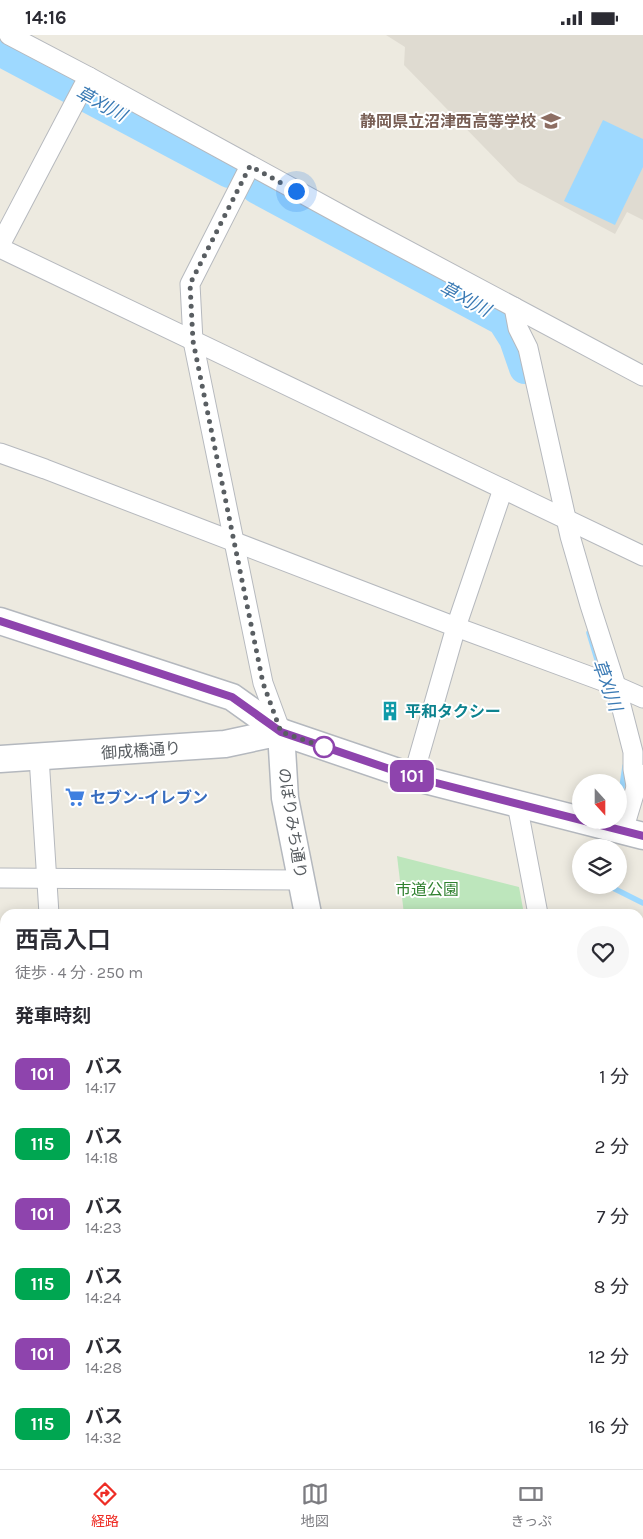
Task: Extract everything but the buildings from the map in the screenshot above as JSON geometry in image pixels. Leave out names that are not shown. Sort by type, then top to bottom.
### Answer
[{"type":"street","points":[[9,35],[643,376]]},
{"type":"street","points":[[89,77],[0,247],[643,556]]},
{"type":"street","points":[[250,166],[190,284],[193,341],[263,683],[281,732]]},
{"type":"street","points":[[0,621],[232,697],[281,732],[413,777],[633,833],[636,786],[633,752],[616,686],[570,536],[528,348],[518,328],[514,307]]},
{"type":"street","points":[[0,453],[616,686],[643,698]]},
{"type":"street","points":[[413,777],[456,627],[503,489]]},
{"type":"street","name":"御成橋通り","points":[[0,759],[225,744],[281,732]]},
{"type":"street","name":"のぼりみち通り","points":[[281,732],[285,798],[307,909]]},
{"type":"street","points":[[39,757],[48,909]]},
{"type":"street","points":[[636,786],[643,766]]},
{"type":"street","points":[[516,804],[537,909]]},
{"type":"street","points":[[0,878],[301,880]]},
{"type":"shaded area","name":"静岡県立沼津西高等学校","points":[[386,35],[643,35],[643,220],[627,212],[615,234],[518,182],[404,65],[405,47]]},
{"type":"green space","name":"市道公園","points":[[397,856],[519,887],[523,909],[403,909]]},
{"type":"water","points":[[603,120],[643,139],[643,167],[615,225],[564,201]]},
{"type":"waterway","name":"草刈川","points":[[0,50],[229,172]]},
{"type":"waterway","name":"草刈川","points":[[257,188],[503,320],[515,339],[525,368]]},
{"type":"waterway","name":"草刈川","points":[[589,633],[602,676]]},
{"type":"waterway","name":"草刈川","points":[[624,774],[625,766]]},
{"type":"waterway","name":"草刈川","points":[[625,894],[643,903]]},
{"type":"bus line","name":"101","points":[[0,621],[232,697],[281,732],[413,777],[643,836]]},
{"type":"place","name":"静岡県立沼津西高等学校","points":[[551,121]]},
{"type":"place","name":"平和タクシー","points":[[390,711]]},
{"type":"place","name":"セブン-イレブン","points":[[75,797]]},
{"type":"route","points":[[296,191],[250,166],[190,284],[193,341],[263,683],[281,732],[324,747]]}]
